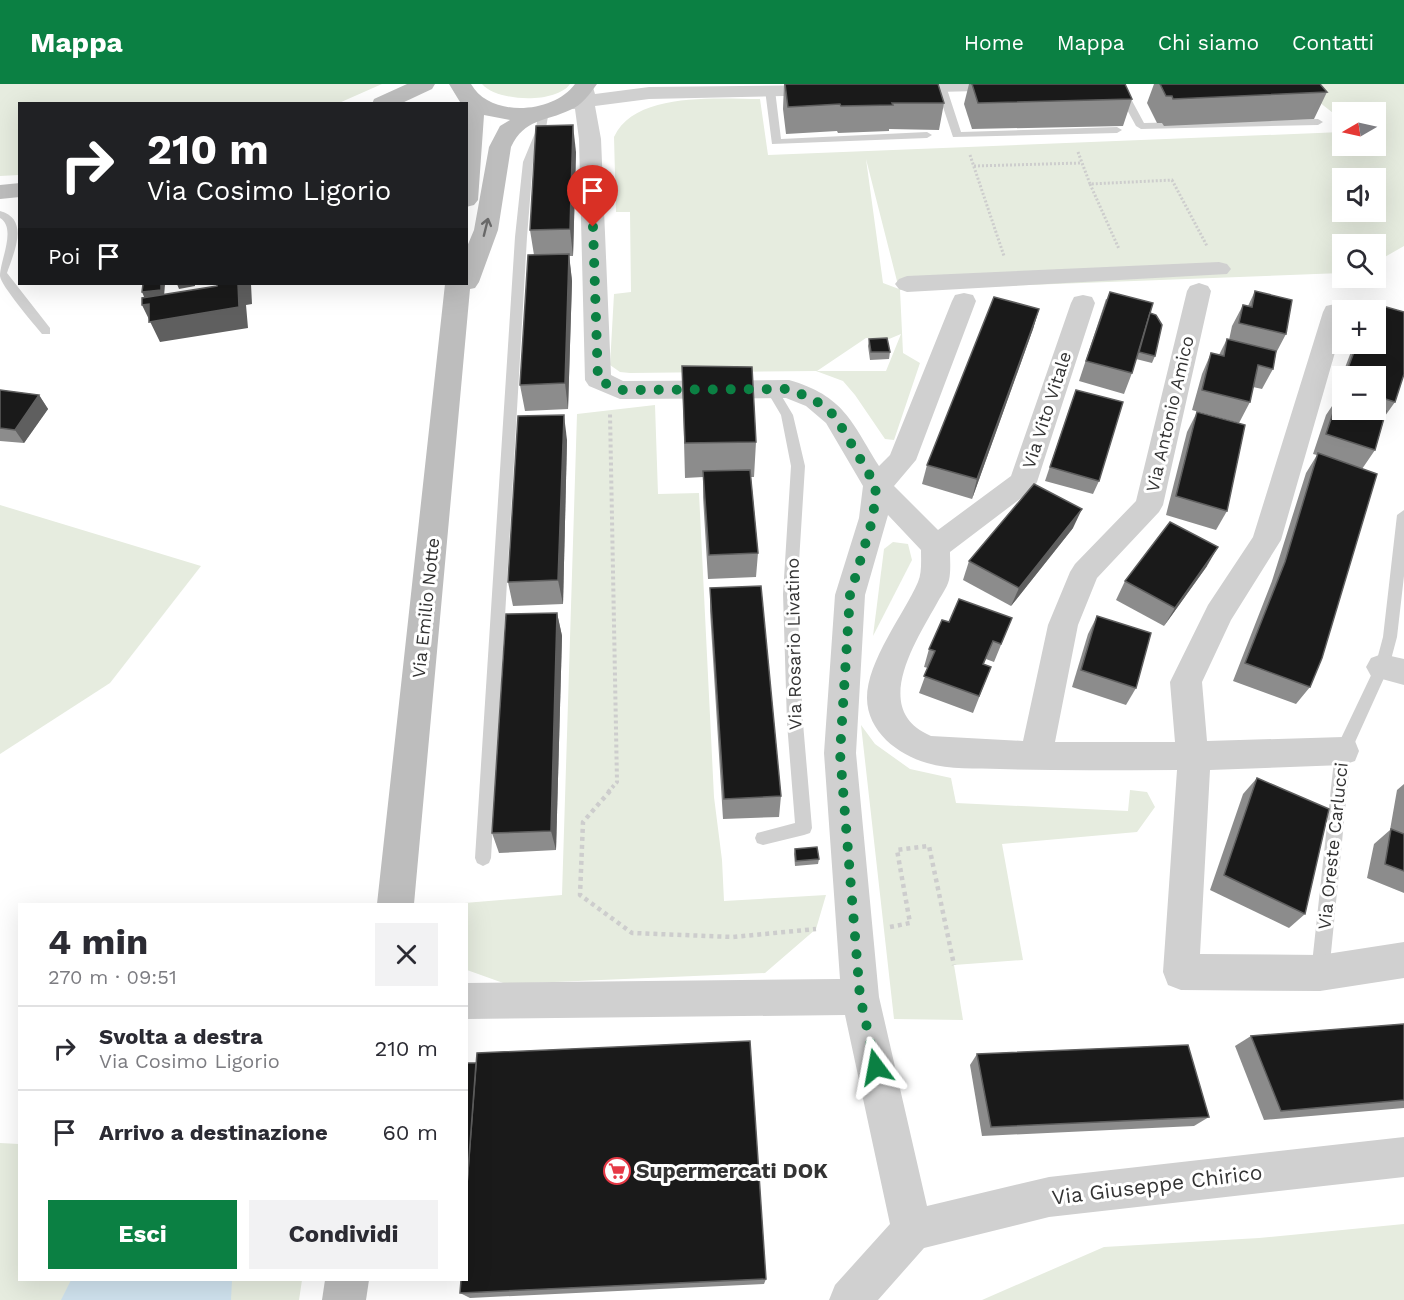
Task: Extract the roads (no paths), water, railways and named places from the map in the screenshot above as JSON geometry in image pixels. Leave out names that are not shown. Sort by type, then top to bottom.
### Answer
[{"type":"street","points":[[386,102],[424,84]]},
{"type":"street","points":[[878,87],[1018,84]]},
{"type":"street","points":[[464,98],[485,109],[504,113],[649,93],[757,88],[846,88]]},
{"type":"street","points":[[649,93],[619,108],[603,121],[590,139],[598,380],[620,390],[789,389],[815,400],[835,416],[876,486],[936,547],[934,580],[901,640],[886,681],[883,697],[886,714],[896,729],[910,742],[929,750],[1036,756],[1192,756],[1342,751]]},
{"type":"street","points":[[562,106],[590,139]]},
{"type":"street","points":[[562,106],[590,139]]},
{"type":"street","name":"Via Emilio Notte","points":[[468,275],[486,231],[500,147],[508,131],[516,125],[562,106]]},
{"type":"street","points":[[0,192],[18,190]]},
{"type":"street","points":[[907,284],[1219,269]]},
{"type":"street","name":"Via Emilio Notte","points":[[395,903],[462,290]]},
{"type":"street","name":"Via Antonio Amico","points":[[1036,756],[1063,626],[1085,572],[1149,506],[1198,291]]},
{"type":"street","points":[[849,1300],[912,1230],[860,997],[840,753],[850,595],[873,518],[876,486],[902,460],[964,302]]},
{"type":"street","name":"Via Vito Vitale","points":[[936,547],[1023,482],[1083,303]]},
{"type":"street","points":[[1332,322],[1267,540],[1219,614],[1186,682],[1194,777],[1181,972],[1320,973],[1404,960]]},
{"type":"street","points":[[468,1001],[860,997]]},
{"type":"street","name":"Via Giuseppe Chirico","points":[[912,1230],[1049,1197],[1404,1157]]},
{"type":"street","points":[[344,1300],[347,1281]]},
{"type":"lane","points":[[1118,84],[1141,126],[1318,122]]},
{"type":"lane","points":[[941,86],[957,135],[1118,130]]},
{"type":"lane","points":[[757,88],[776,142],[927,135]]},
{"type":"lane","points":[[483,858],[521,237],[528,162],[562,106]]},
{"type":"lane","points":[[0,214],[13,222],[14,232],[1,273],[46,332]]},
{"type":"lane","name":"Via Rosario Livatino","points":[[763,838],[804,828],[795,723],[790,594],[798,466],[787,415],[771,388]]},
{"type":"lane","name":"Via Oreste Carlucci","points":[[1320,973],[1342,751],[1393,670],[1390,637],[1404,514]]},
{"type":"water","points":[[70,1281],[232,1281],[231,1300],[61,1300]]},
{"type":"place","name":"Supermercati DOK","points":[[617,1171]]}]
